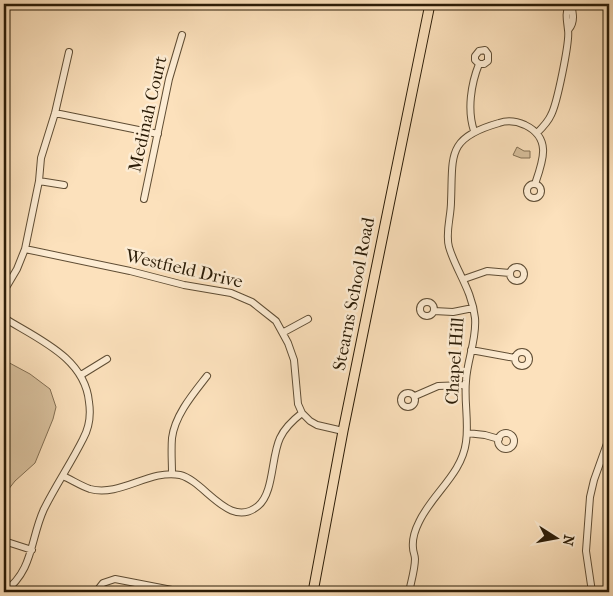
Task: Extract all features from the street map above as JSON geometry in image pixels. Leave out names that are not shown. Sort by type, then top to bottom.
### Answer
[{"type":"main road","name":"Stearns School Road","points":[[313,592],[343,431],[430,4]]},
{"type":"street","points":[[4,5],[271,4]]},
{"type":"street","points":[[535,184],[543,155],[542,143],[537,133],[549,119],[556,103],[567,48],[568,29],[572,25],[573,20],[570,4]]},
{"type":"street","name":"Medinah Court","points":[[144,199],[169,79],[182,35]]},
{"type":"street","points":[[4,291],[18,269],[25,249],[39,181],[41,158],[55,112],[69,52]]},
{"type":"street","points":[[474,131],[470,120],[470,108],[479,64]]},
{"type":"street","points":[[55,112],[158,134]]},
{"type":"street","name":"Chapel Hill","points":[[409,592],[415,559],[412,547],[416,529],[425,510],[461,461],[467,433],[465,385],[475,325],[473,308],[464,279],[448,242],[452,165],[458,146],[464,138],[474,131],[511,121],[524,124],[537,133]]},
{"type":"street","points":[[39,181],[64,185]]},
{"type":"street","name":"Westfield Drive","points":[[25,249],[130,271],[184,285],[231,293],[252,302],[260,307],[284,332],[294,360],[298,404],[302,413]]},
{"type":"street","points":[[464,279],[487,272],[510,273]]},
{"type":"street","points":[[434,311],[453,312],[473,308]]},
{"type":"street","points":[[4,318],[65,357],[81,375],[89,397],[90,416],[84,438],[40,518],[32,550],[24,570],[4,592]]},
{"type":"street","points":[[284,332],[308,319]]},
{"type":"street","points":[[471,350],[515,358]]},
{"type":"street","points":[[81,375],[107,359]]},
{"type":"street","points":[[172,474],[172,437],[176,424],[207,376]]},
{"type":"street","points":[[415,396],[438,386],[465,385]]},
{"type":"street","points":[[63,476],[90,489],[105,490],[172,474],[190,480],[226,508],[242,512],[259,506],[265,497],[280,436],[290,423],[302,413],[317,425],[343,431]]},
{"type":"street","points":[[467,433],[499,439]]},
{"type":"street","points":[[592,592],[586,551],[590,496],[609,438]]},
{"type":"street","points":[[4,541],[32,550]]},
{"type":"street","points":[[96,592],[103,583],[115,579],[167,591],[182,592]]},
{"type":"shaded area","points":[[517,147],[524,151],[530,151],[530,158],[521,158],[513,155]]},
{"type":"shaded area","points":[[4,360],[30,374],[50,389],[56,407],[35,463],[15,481],[4,495]]}]
